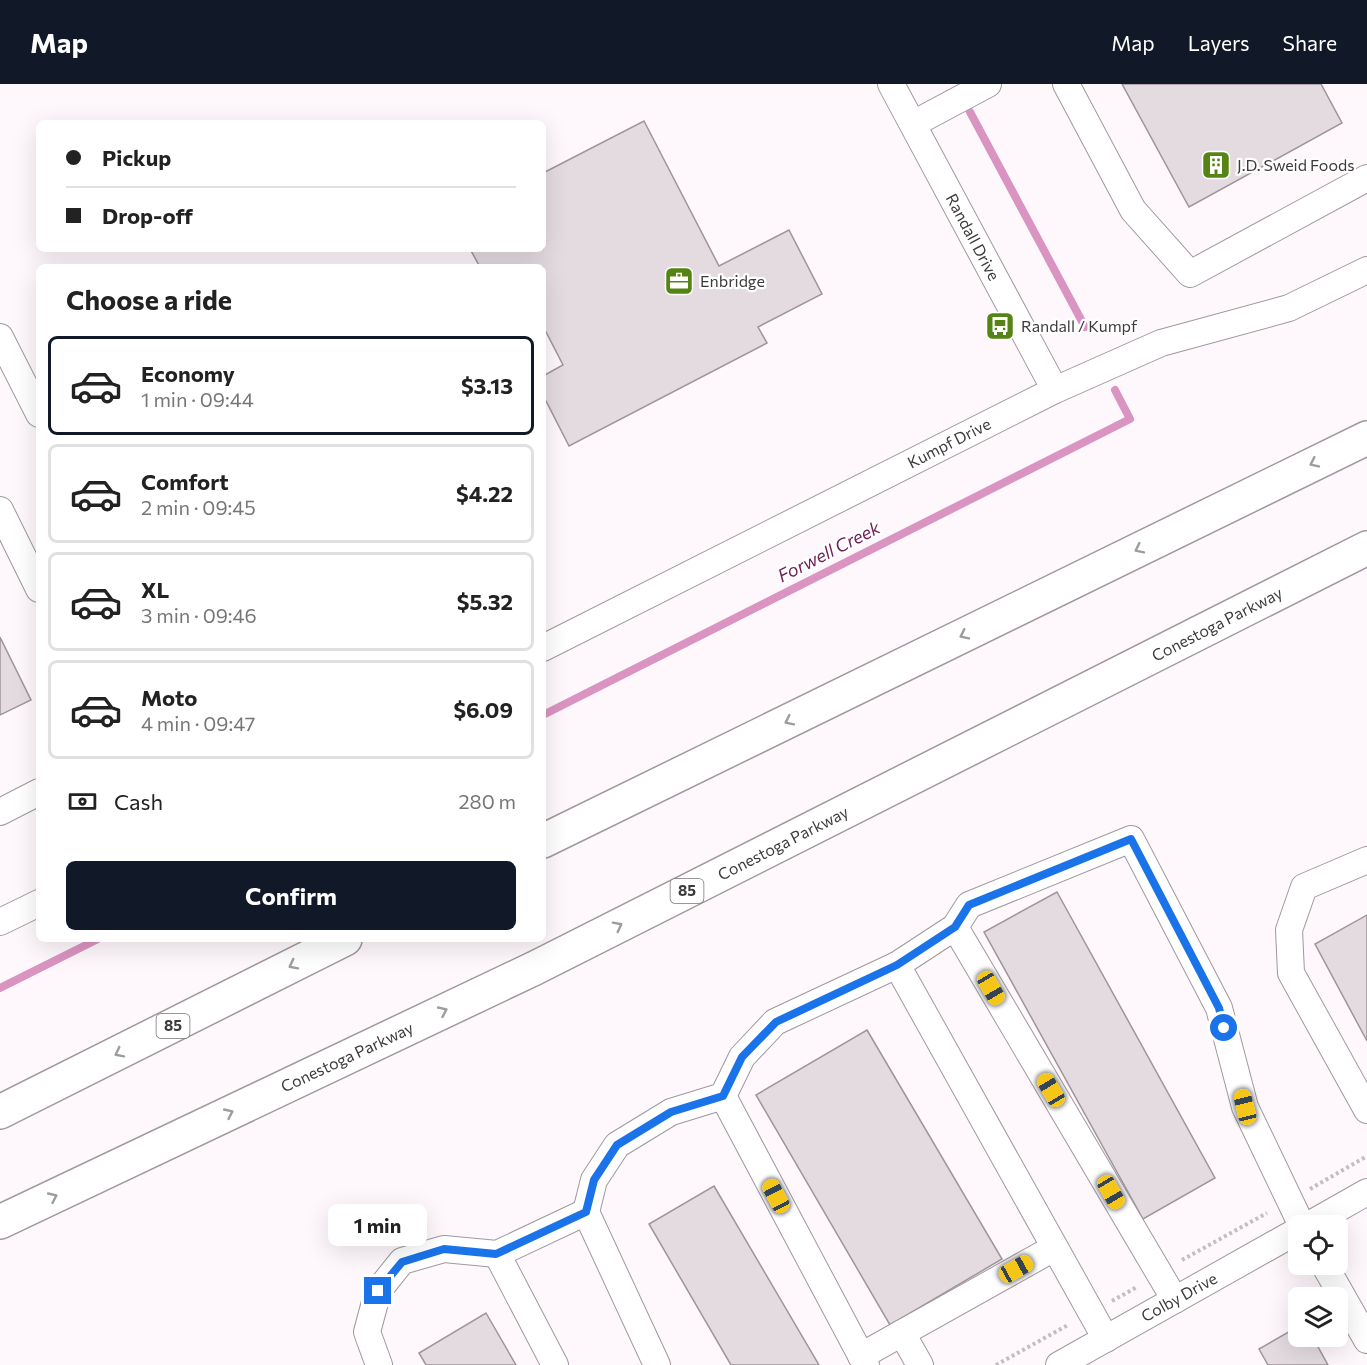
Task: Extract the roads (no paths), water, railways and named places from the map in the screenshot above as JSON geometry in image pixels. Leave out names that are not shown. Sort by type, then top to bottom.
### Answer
[{"type":"highway","points":[[546,840],[1367,438]]},
{"type":"highway","name":"Conestoga Parkway","points":[[0,1222],[535,968],[1367,548]]},
{"type":"highway","name":"85","points":[[0,1112],[339,942]]},
{"type":"street","name":"Randall Drive","points":[[891,84],[1055,390]]},
{"type":"street","points":[[913,124],[988,84]]},
{"type":"street","points":[[1066,84],[1133,210],[1190,274],[1367,178]]},
{"type":"street","name":"Kumpf Drive","points":[[546,646],[1055,390],[1161,343],[1289,308],[1367,270]]},
{"type":"street","points":[[0,337],[6,364],[36,409]]},
{"type":"street","points":[[0,510],[36,583]]},
{"type":"street","points":[[0,812],[36,794]]},
{"type":"street","points":[[657,1365],[586,1212],[594,1180],[617,1145],[671,1112],[723,1096],[742,1057],[776,1022],[897,965],[955,927],[969,905],[1131,839],[1219,1008],[1245,1107],[1297,1215]]},
{"type":"street","points":[[1367,860],[1304,887],[1289,930],[1291,973],[1367,1110]]},
{"type":"street","points":[[0,922],[36,904]]},
{"type":"street","points":[[955,927],[1174,1300]]},
{"type":"street","points":[[897,965],[1106,1339]]},
{"type":"street","points":[[723,1096],[863,1360],[902,1333],[1054,1248]]},
{"type":"street","points":[[1326,1215],[1367,1192]]},
{"type":"street","points":[[379,1365],[367,1332],[378,1291],[402,1262],[444,1249],[496,1254],[586,1212]]},
{"type":"street","name":"Colby Drive","points":[[1059,1365],[1288,1236]]},
{"type":"street","points":[[496,1254],[555,1365]]},
{"type":"street","points":[[1330,1275],[1367,1340]]},
{"type":"street","points":[[902,1333],[920,1365]]},
{"type":"waterway","name":"Forwell Creek","points":[[970,112],[1085,327]]},
{"type":"waterway","name":"Forwell Creek","points":[[546,713],[1130,419],[1115,390]]},
{"type":"waterway","name":"Forwell Creek","points":[[0,988],[92,942]]},
{"type":"place","name":"J.D. Sweid Foods","points":[[1216,165]]},
{"type":"place","name":"Enbridge","points":[[679,281]]},
{"type":"place","name":"Randall / Kumpf","points":[[1000,326]]}]
